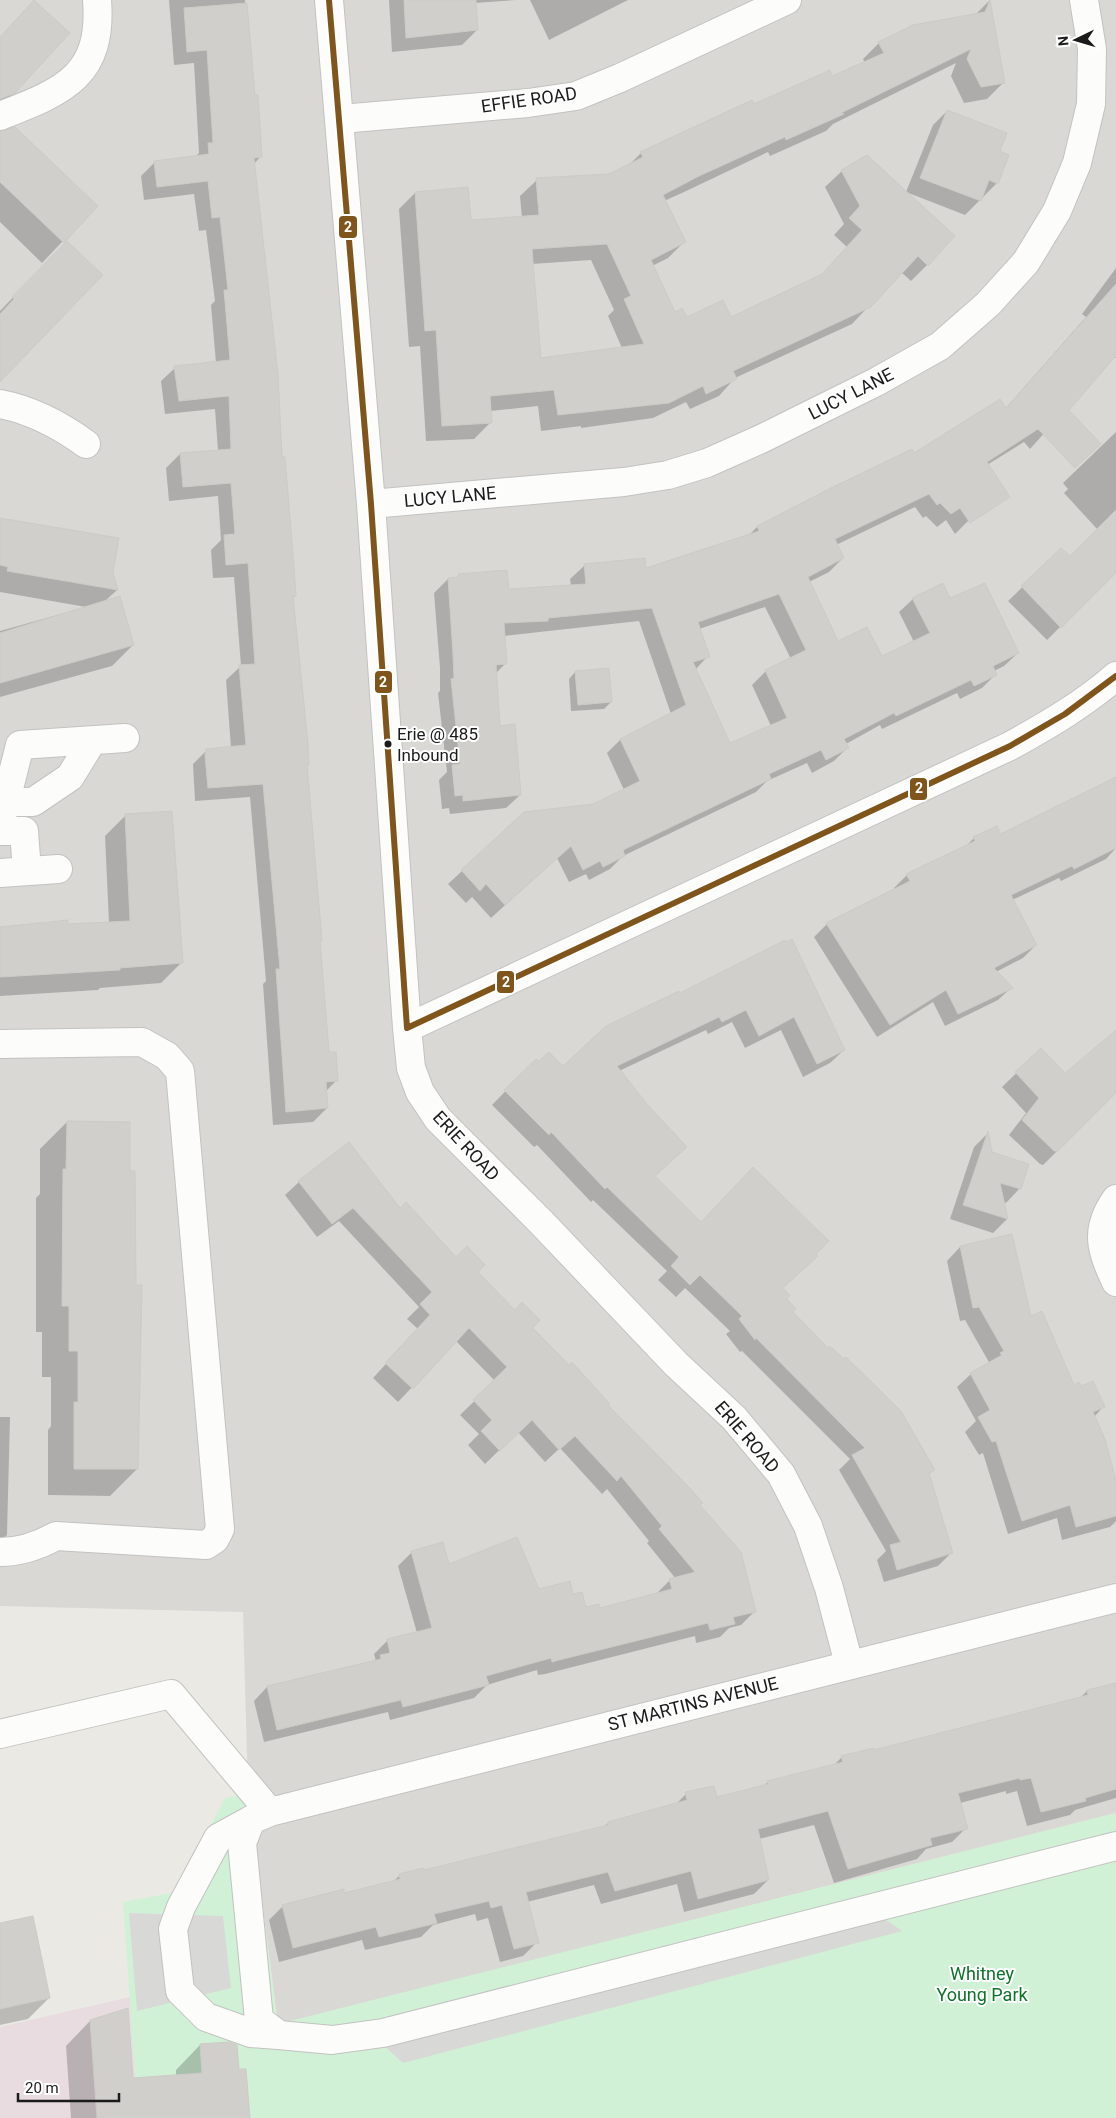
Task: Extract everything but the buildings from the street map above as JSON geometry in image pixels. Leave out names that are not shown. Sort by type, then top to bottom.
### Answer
[{"type":"street","points":[[0,116],[58,92],[71,82],[88,62],[96,36],[97,0]]},
{"type":"street","name":"ERIE ROAD","points":[[329,0],[371,504],[406,1028],[411,1068],[420,1092],[438,1119],[541,1222],[676,1364],[734,1418],[781,1474],[808,1526],[829,1588],[849,1664]]},
{"type":"street","name":"EFFIE ROAD","points":[[340,119],[528,104],[576,96],[620,78],[787,0]]},
{"type":"street","name":"LUCY LANE","points":[[371,504],[624,482],[668,475],[707,463],[761,439],[876,382],[940,346],[988,304],[1026,262],[1057,211],[1077,162],[1091,104],[1092,49],[1084,0]]},
{"type":"street","points":[[0,404],[38,416],[60,426],[86,444]]},
{"type":"street","points":[[406,1028],[1010,746],[1060,718],[1100,690],[1116,676]]},
{"type":"street","points":[[3,813],[20,745],[125,738]]},
{"type":"street","points":[[3,813],[33,802],[70,777],[92,741]]},
{"type":"street","points":[[0,832],[24,831],[27,871]]},
{"type":"street","points":[[0,873],[58,869]]},
{"type":"street","points":[[0,1044],[142,1042],[167,1056],[180,1071],[220,1529],[215,1539],[206,1545],[56,1536],[40,1545],[18,1552],[0,1552]]},
{"type":"street","points":[[1116,1199],[1105,1218],[1100,1236],[1105,1259],[1116,1282]]},
{"type":"street","name":"ST MARTINS AVENUE","points":[[1116,1598],[849,1664],[260,1816],[218,1838],[180,1907],[173,1929],[180,1991],[206,2018],[251,2033],[332,2040],[383,2033],[1116,1846]]},
{"type":"street","points":[[0,1734],[171,1694],[260,1816],[242,1843],[259,2020],[279,2035]]},
{"type":"shaded area","points":[[0,0],[1116,0],[1116,1813],[278,2025],[248,1793],[243,1612],[0,1606]]},
{"type":"shaded area","points":[[129,1913],[223,1916],[231,1988],[137,2011]]},
{"type":"shaded area","points":[[879,1915],[902,1931],[403,2063],[382,2044]]},
{"type":"shaded area","points":[[130,1997],[138,2118],[0,2118],[0,2027]]},
{"type":"green space","name":"Whitney Young Park","points":[[248,1793],[278,2024],[1116,1813],[1116,2118],[138,2118],[123,1902],[176,1892],[225,1798]]},
{"type":"transit line","name":"2","points":[[329,0],[371,504],[407,1028],[1010,746],[1065,714],[1116,676]]},
{"type":"place","name":"Erie @ 485 Inbound","points":[[388,744]]}]
